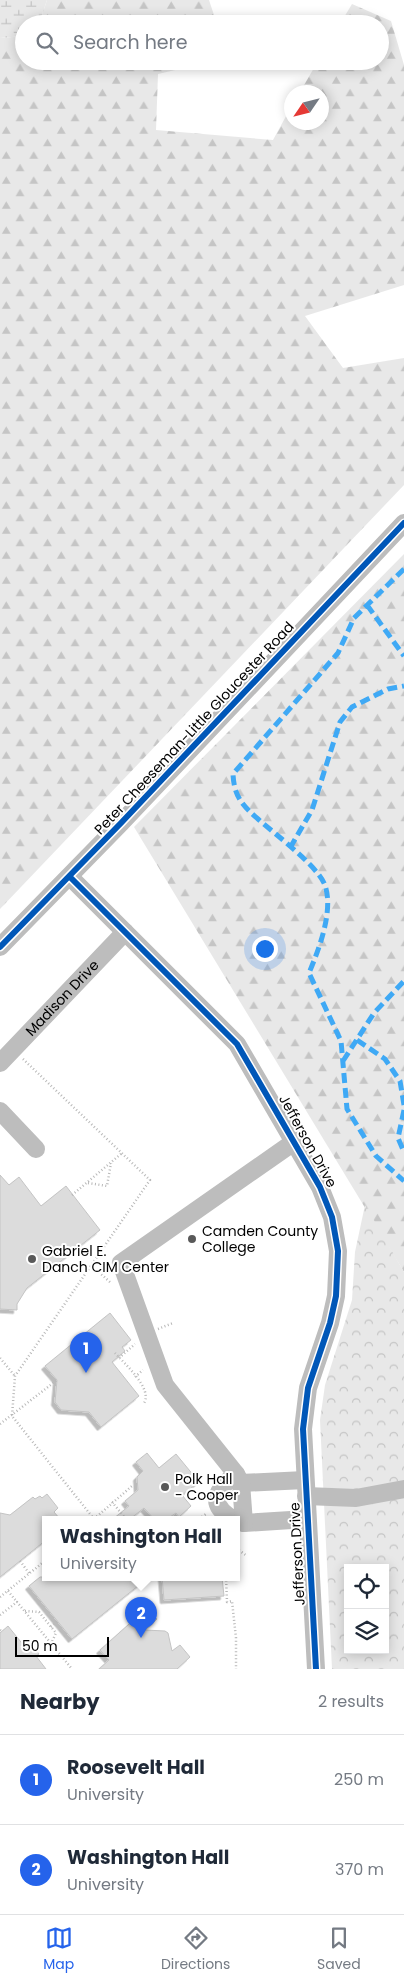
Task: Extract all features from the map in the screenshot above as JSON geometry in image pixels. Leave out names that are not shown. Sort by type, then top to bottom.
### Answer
[{"type":"street","name":"Peter Cheeseman-Little Gloucester Road","points":[[0,948],[70,877],[404,523]]},
{"type":"street","name":"Jefferson Drive","points":[[70,877],[238,1044],[326,1201],[338,1251],[337,1281],[333,1311],[316,1360],[304,1408],[305,1488],[316,1669]]},
{"type":"street","name":"Madison Drive","points":[[0,1063],[125,932]]},
{"type":"street","points":[[0,1111],[36,1150]]},
{"type":"street","points":[[238,1516],[239,1478],[165,1385],[121,1263],[294,1142]]},
{"type":"street","points":[[230,1516],[221,1510],[217,1498],[220,1488],[239,1478],[356,1498],[404,1489]]},
{"type":"street","points":[[240,1521],[307,1519]]},
{"type":"path","points":[[14,1049],[150,1180],[15,1376],[12,1416],[92,1516]]},
{"type":"path","points":[[72,1195],[122,1153]]},
{"type":"path","points":[[86,1183],[106,1186],[111,1162]]},
{"type":"path","points":[[92,1265],[111,1283]]},
{"type":"path","points":[[115,1353],[145,1389],[147,1398],[144,1403]]},
{"type":"path","points":[[0,1358],[15,1376]]},
{"type":"path","points":[[0,1424],[57,1380]]},
{"type":"path","points":[[97,1516],[132,1486]]},
{"type":"path","points":[[112,1502],[124,1516]]},
{"type":"path","points":[[240,1551],[247,1556]]},
{"type":"path","points":[[20,1561],[29,1573]]},
{"type":"path","points":[[0,1597],[42,1563]]},
{"type":"path","points":[[226,1581],[227,1602],[232,1601],[236,1638],[236,1669]]},
{"type":"path","points":[[8,1591],[72,1669]]},
{"type":"path","points":[[0,1615],[17,1602]]},
{"type":"path","points":[[25,1611],[39,1612],[51,1626],[56,1633],[52,1644]]},
{"type":"path","points":[[51,1626],[57,1621]]},
{"type":"green space","points":[[0,0],[47,0],[42,15],[15,15],[15,37],[0,38]]},
{"type":"green space","points":[[47,0],[209,0],[214,15],[42,15]]},
{"type":"green space","points":[[352,4],[377,15],[345,15]]},
{"type":"green space","points":[[389,20],[391,21],[404,65],[404,285],[305,316],[343,368],[404,358],[404,485],[0,909],[0,38],[15,37],[15,70],[175,70],[158,74],[156,130],[273,140],[284,120],[284,130],[329,130],[329,85],[304,85],[313,70],[389,70]]},
{"type":"green space","points":[[404,554],[404,1272],[134,827]]},
{"type":"green space","points":[[365,1205],[404,1272],[404,1669],[332,1669],[320,1420],[325,1385],[352,1300],[355,1252]]},
{"type":"building","name":"Gabriel E. Danch CIM Center","points":[[0,1175],[9,1185],[19,1177],[41,1206],[66,1186],[100,1230],[27,1288],[17,1304],[17,1310],[0,1309]]},
{"type":"building","points":[[110,1313],[131,1340],[122,1347],[125,1351],[112,1362],[139,1396],[101,1427],[89,1412],[61,1410],[55,1402],[57,1380],[45,1366]]},
{"type":"building","name":"Polk Hall - Cooper","points":[[147,1453],[159,1468],[176,1454],[199,1482],[182,1495],[191,1506],[180,1516],[176,1513],[172,1516],[151,1516],[144,1508],[134,1516],[117,1516],[129,1506],[125,1501],[138,1490],[137,1477],[143,1471],[136,1462]]},
{"type":"building","points":[[47,1494],[58,1508],[54,1512],[57,1516],[42,1516],[42,1543],[0,1577],[0,1513],[10,1515],[33,1497],[35,1499],[40,1496],[42,1498]]},
{"type":"building","points":[[40,1577],[42,1577],[42,1581],[144,1581],[72,1639],[29,1586]]},
{"type":"building","points":[[162,1581],[222,1581],[224,1596],[164,1600]]},
{"type":"building","points":[[147,1608],[157,1619],[145,1630],[165,1631],[168,1633],[172,1651],[180,1645],[190,1657],[177,1669],[99,1669],[109,1660],[100,1650]]},
{"type":"building","points":[[8,1626],[25,1647],[30,1643],[39,1654],[36,1656],[46,1669],[0,1669],[0,1633]]},
{"type":"marked path","points":[[404,569],[354,618],[338,653],[233,774],[237,794],[247,809],[304,858],[324,883],[327,893],[327,916],[321,941],[309,973],[341,1041],[347,1109],[376,1156],[404,1181]]},
{"type":"marked path","points":[[367,605],[404,656]]},
{"type":"marked path","points":[[290,848],[312,810],[340,722],[352,707],[388,689],[404,686]]},
{"type":"marked path","points":[[343,1061],[374,1013],[404,981]]},
{"type":"marked path","points":[[357,1040],[385,1059],[400,1081],[404,1105]]},
{"type":"marked path","points":[[404,1110],[398,1138],[404,1152]]},
{"type":"cycle path","points":[[0,947],[121,823],[404,523]]},
{"type":"cycle path","points":[[70,877],[237,1044],[320,1187],[332,1217],[338,1251],[336,1296],[330,1323],[308,1388],[303,1429],[316,1669]]},
{"type":"place","name":"Camden County College","points":[[192,1239]]},
{"type":"place","name":"Gabriel E. Danch CIM Center","points":[[32,1259]]},
{"type":"place","name":"Roosevelt Hall","points":[[86,1373]]},
{"type":"place","name":"Polk Hall - Cooper","points":[[165,1487]]},
{"type":"place","name":"Washington Hall","points":[[141,1638]]}]
